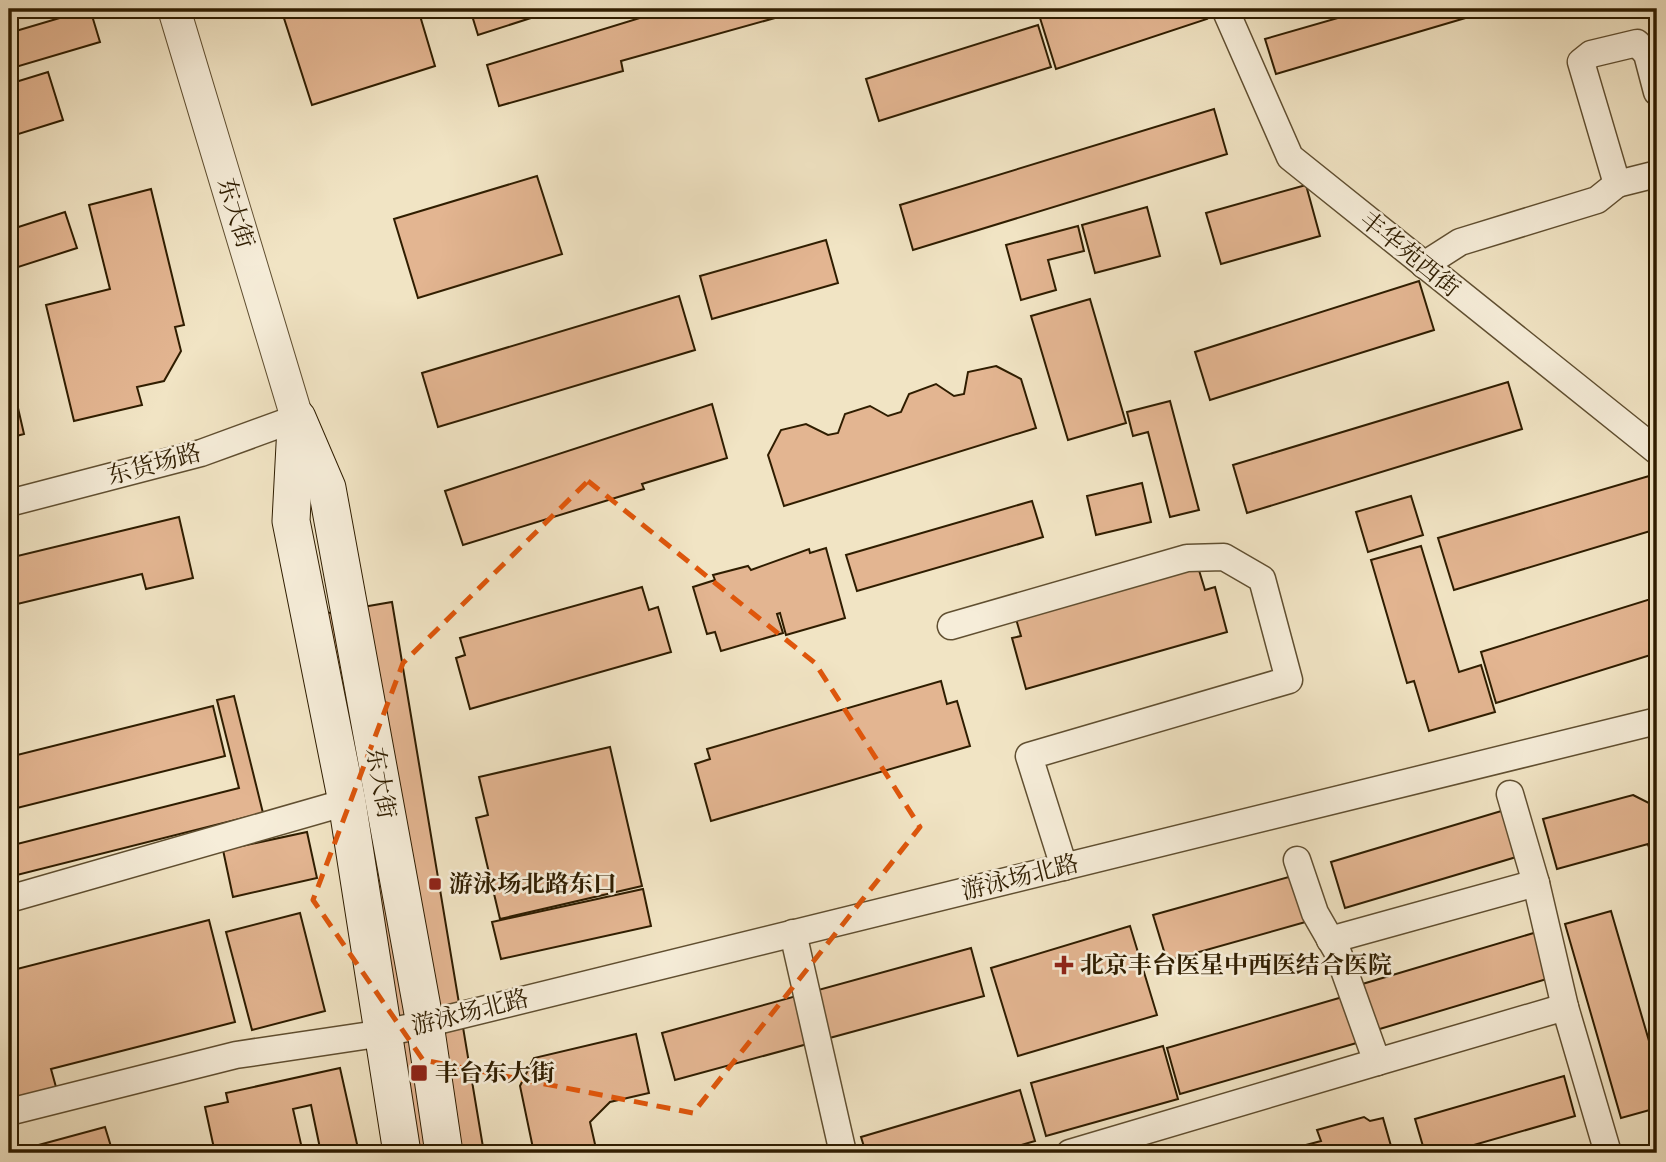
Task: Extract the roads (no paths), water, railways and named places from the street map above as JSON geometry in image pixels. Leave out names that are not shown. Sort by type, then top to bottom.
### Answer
[{"type":"main road","name":"东大街","points":[[297,418],[291,521],[347,802],[402,1153]]},
{"type":"main road","name":"东大街","points":[[297,418],[327,488],[425,1024],[444,1153]]},
{"type":"street","name":"东大街","points":[[174,9],[297,418]]},
{"type":"street","name":"丰华苑西街","points":[[1225,9],[1290,157],[1657,451]]},
{"type":"street","points":[[1617,184],[1581,62],[1591,54],[1637,43],[1647,54],[1657,92]]},
{"type":"street","points":[[1424,265],[1460,242],[1597,200],[1617,184],[1657,174]]},
{"type":"street","name":"东货场路","points":[[9,503],[201,453],[297,418]]},
{"type":"street","points":[[951,626],[1187,558],[1224,557],[1262,579],[1289,680],[1029,756],[1064,867]]},
{"type":"street","name":"游泳场北路","points":[[9,1112],[236,1055],[384,1033],[425,1024],[1657,721]]},
{"type":"street","points":[[1510,794],[1536,883],[1565,1007],[1608,1153]]},
{"type":"street","points":[[9,899],[347,802]]},
{"type":"street","points":[[1297,860],[1315,913],[1330,940],[1377,1062]]},
{"type":"street","points":[[1330,940],[1536,883]]},
{"type":"street","points":[[793,933],[843,1153]]},
{"type":"street","points":[[1070,1153],[1565,1007]]},
{"type":"place","name":"游泳场北路东口","points":[[435,884]]},
{"type":"place","name":"北京丰台医星中西医结合医院","points":[[1064,965]]},
{"type":"place","name":"丰台东大街","points":[[419,1073]]}]
